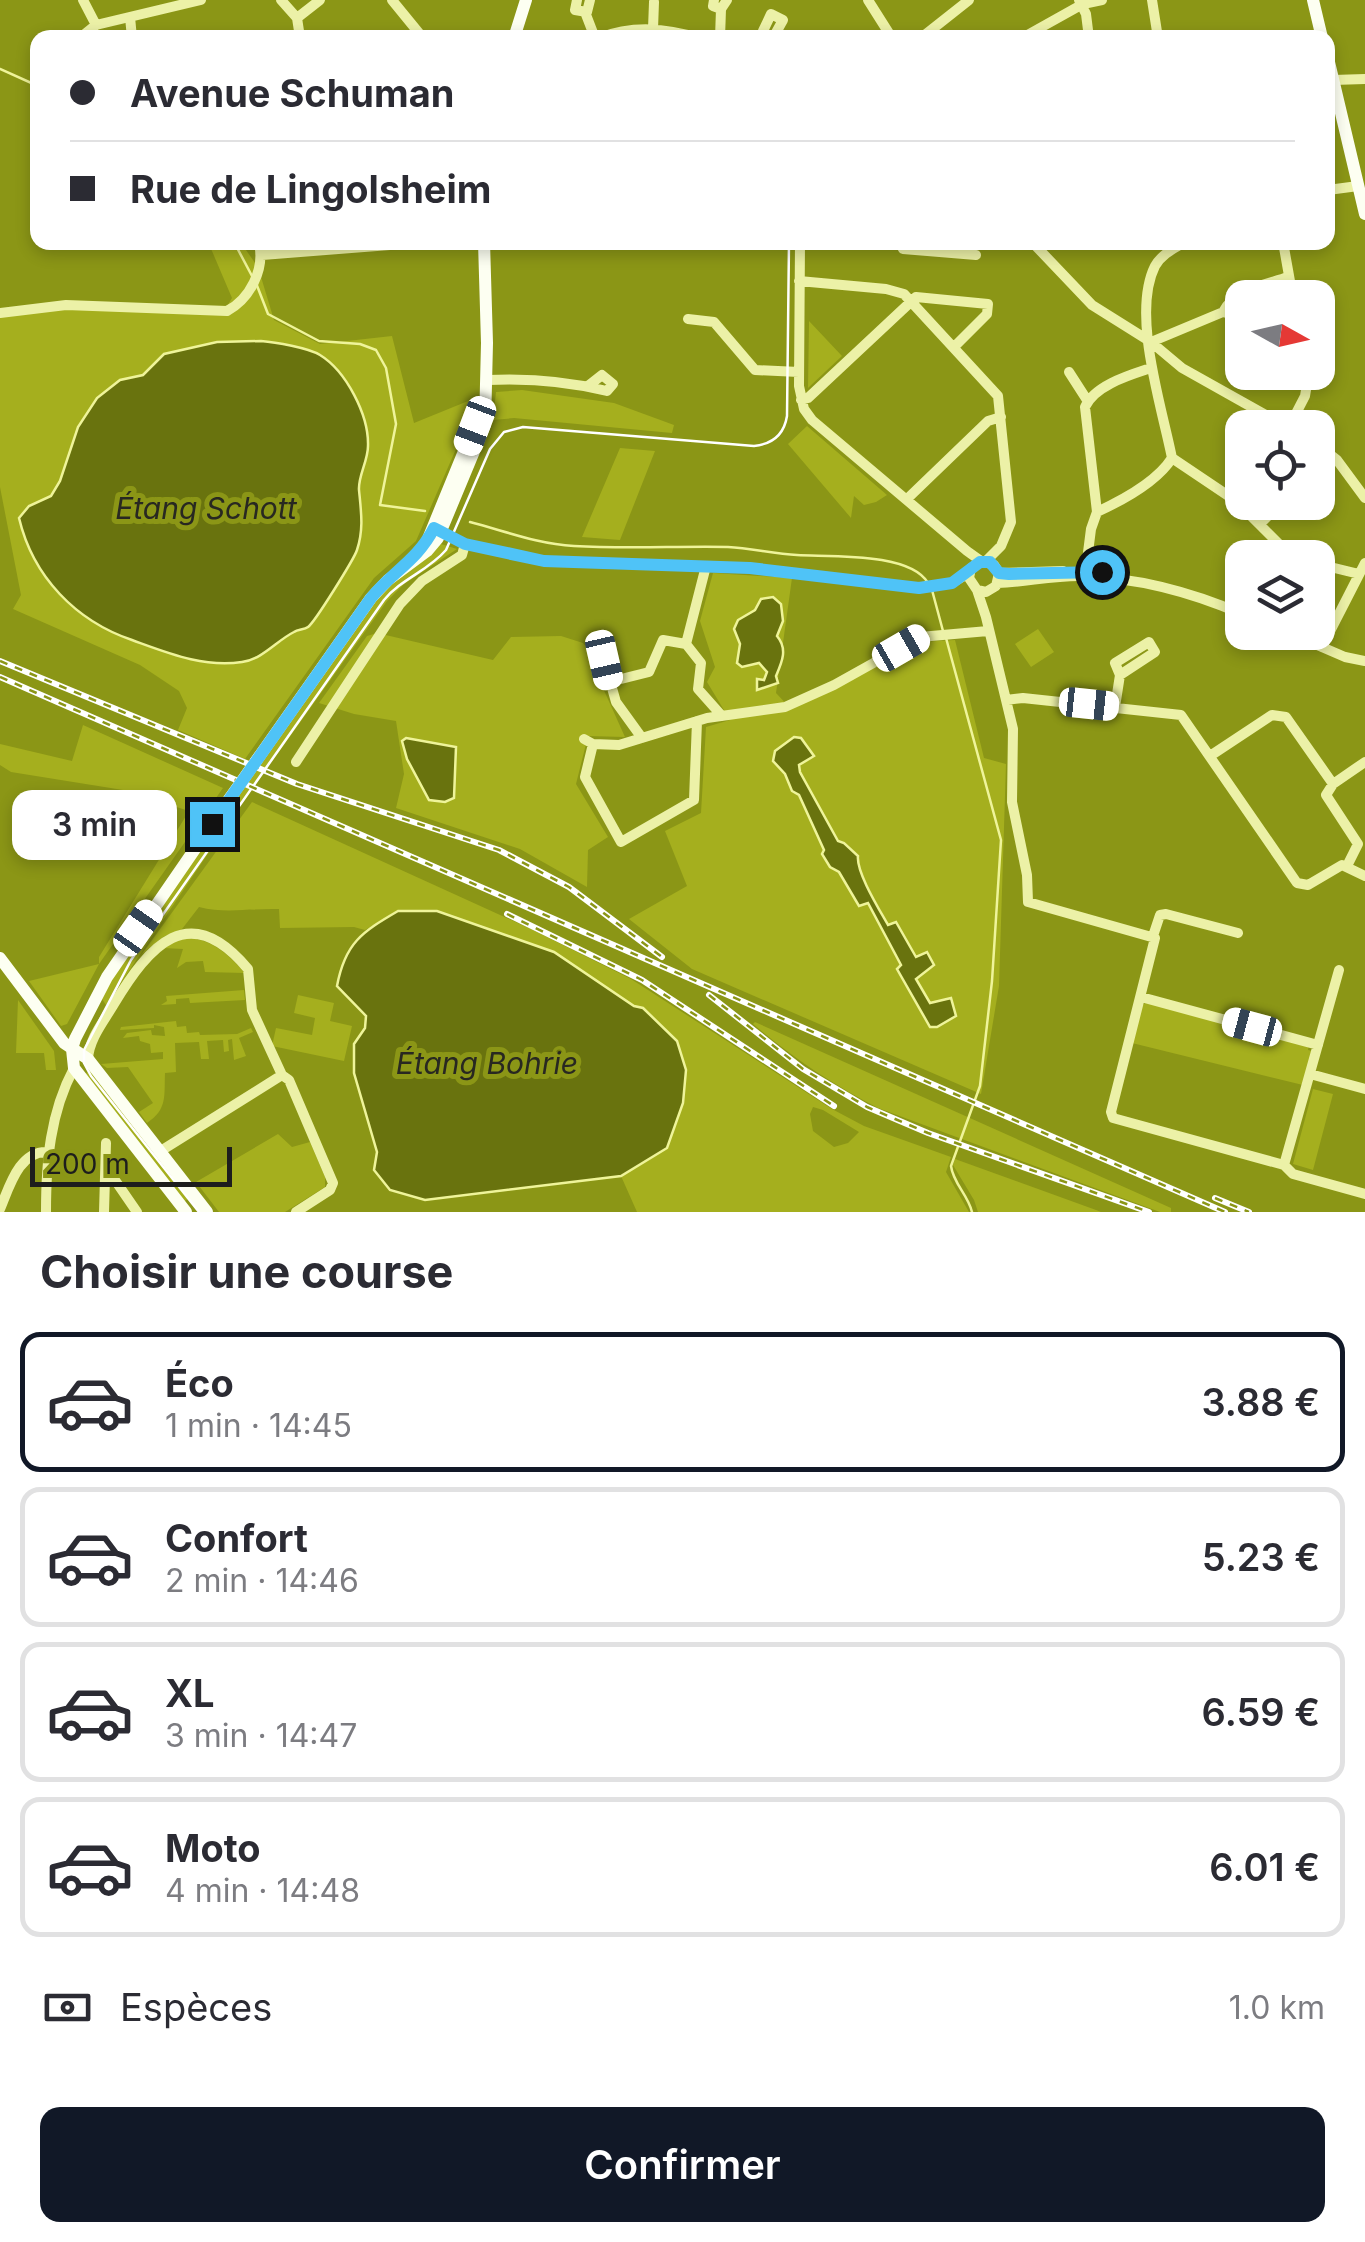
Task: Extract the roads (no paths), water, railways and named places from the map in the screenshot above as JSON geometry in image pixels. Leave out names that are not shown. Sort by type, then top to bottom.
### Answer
[{"type":"main road","points":[[517,30],[526,0]]},
{"type":"main road","points":[[1314,0],[1320,30]]},
{"type":"main road","points":[[1335,88],[1364,210]]},
{"type":"main road","points":[[186,1212],[74,1068],[72,1049],[120,954],[371,598],[412,561],[437,531],[483,431],[487,385],[484,250]]},
{"type":"main road","points":[[0,958],[64,1043],[88,1060],[207,1212]]},
{"type":"street","points":[[82,0],[96,24]]},
{"type":"street","points":[[89,30],[96,24],[158,5],[200,0]]},
{"type":"street","points":[[281,0],[297,18],[300,30]]},
{"type":"street","points":[[297,18],[320,0]]},
{"type":"street","points":[[392,0],[416,30]]},
{"type":"street","points":[[577,0],[576,10],[587,6],[594,30]]},
{"type":"street","points":[[868,0],[887,30]]},
{"type":"street","points":[[931,30],[969,0]]},
{"type":"street","points":[[1035,30],[1081,2],[1102,0]]},
{"type":"street","points":[[1152,0],[1157,30]]},
{"type":"street","points":[[652,1],[654,29]]},
{"type":"street","points":[[1081,2],[1087,30]]},
{"type":"street","points":[[720,30],[721,3]]},
{"type":"street","points":[[130,16],[131,30]]},
{"type":"street","points":[[636,30],[659,30]]},
{"type":"street","points":[[1335,80],[1365,80]]},
{"type":"street","points":[[1335,189],[1358,186]]},
{"type":"street","points":[[0,313],[66,305],[133,305],[219,312],[237,305],[254,280],[261,250]]},
{"type":"street","points":[[262,255],[316,250]]},
{"type":"street","points":[[800,250],[801,400],[812,420],[958,539],[989,582]]},
{"type":"street","points":[[915,250],[976,255]]},
{"type":"street","points":[[1040,250],[1092,305],[1182,368],[1258,410]]},
{"type":"street","points":[[1097,512],[1165,470],[1172,458],[1146,325],[1149,284],[1156,265],[1170,250]]},
{"type":"street","points":[[1285,250],[1289,280]]},
{"type":"street","points":[[1150,342],[1224,312],[1228,302],[1241,293],[1288,277]]},
{"type":"street","points":[[799,281],[894,290],[910,301],[996,392],[1011,522],[989,582],[986,617],[1013,730],[1012,802],[1028,876],[1028,902],[1153,936]]},
{"type":"street","points":[[801,400],[916,297],[988,304],[987,314],[954,347]]},
{"type":"street","points":[[688,319],[714,322],[756,370],[799,372]]},
{"type":"street","points":[[1085,574],[1097,512],[1087,400],[1120,378],[1152,368]]},
{"type":"street","points":[[1069,372],[1087,400]]},
{"type":"street","points":[[487,385],[530,378],[588,386]]},
{"type":"street","points":[[907,499],[988,421],[1001,418]]},
{"type":"street","points":[[1172,458],[1236,500],[1275,540]]},
{"type":"street","points":[[1335,458],[1365,498]]},
{"type":"street","points":[[1260,524],[1264,520]]},
{"type":"street","points":[[437,531],[465,544],[544,561],[706,566],[932,587],[1085,574],[1156,578],[1225,600]]},
{"type":"street","points":[[296,762],[400,604],[422,581],[462,555],[465,544]]},
{"type":"street","points":[[952,583],[1001,546]]},
{"type":"street","points":[[686,644],[706,566]]},
{"type":"street","points":[[977,566],[989,582]]},
{"type":"street","points":[[1335,568],[1361,574],[1335,623]]},
{"type":"street","points":[[1085,574],[1155,584],[1225,607]]},
{"type":"street","points":[[697,721],[694,800],[621,842],[585,777],[588,742],[619,745],[697,721],[790,706],[920,636],[988,631]]},
{"type":"street","points":[[609,682],[649,672],[663,640],[686,644],[701,663],[698,689],[722,716]]},
{"type":"street","points":[[595,646],[604,660],[620,710],[642,738]]},
{"type":"street","points":[[1335,649],[1365,658]]},
{"type":"street","points":[[1115,707],[1120,675]]},
{"type":"street","points":[[1006,700],[1022,698],[1181,716],[1297,884],[1308,885],[1336,866],[1347,866],[1365,876]]},
{"type":"street","points":[[1210,756],[1272,716],[1282,715],[1332,784]]},
{"type":"street","points":[[1347,866],[1358,844],[1326,795],[1332,784],[1365,762]]},
{"type":"street","points":[[1238,934],[1160,915],[1111,1115],[1284,1165]]},
{"type":"street","points":[[88,1060],[90,1045],[142,962],[164,941],[181,935],[205,937],[248,970],[252,1010],[282,1076],[289,1080],[333,1185],[296,1212]]},
{"type":"street","points":[[1284,1165],[1339,970]]},
{"type":"street","points":[[1141,997],[1318,1045]]},
{"type":"street","points":[[94,1003],[106,1010],[114,1004]]},
{"type":"street","points":[[46,1212],[48,1152],[63,1092],[74,1068]]},
{"type":"street","points":[[1310,1074],[1365,1089]]},
{"type":"street","points":[[159,1152],[282,1076]]},
{"type":"street","points":[[104,1212],[106,1143]]},
{"type":"street","points":[[0,1209],[22,1162],[39,1152],[48,1152]]},
{"type":"street","points":[[1284,1165],[1293,1174],[1365,1194]]},
{"type":"street","points":[[105,1166],[137,1212]]},
{"type":"water","name":"Étang Schott","points":[[261,341],[320,355],[339,372],[360,408],[368,446],[359,485],[361,535],[357,550],[308,627],[242,662],[186,658],[112,632],[75,609],[46,578],[19,518],[29,506],[51,496],[78,427],[97,398],[120,380],[143,375],[164,354],[217,342]]},
{"type":"water","points":[[773,597],[781,604],[783,621],[777,636],[783,656],[776,676],[778,683],[757,690],[757,679],[764,680],[767,672],[759,663],[742,667],[737,663],[740,644],[734,629],[738,620],[755,610],[761,599]]},
{"type":"water","points":[[794,737],[801,738],[814,756],[799,765],[800,772],[838,841],[858,856],[864,881],[888,925],[896,922],[916,957],[927,952],[934,965],[916,979],[930,1003],[951,998],[956,1016],[937,1027],[930,1027],[897,969],[901,965],[868,903],[859,906],[839,872],[830,867],[799,795],[792,791],[785,774],[773,761],[775,751]]},
{"type":"water","points":[[406,738],[456,747],[454,798],[445,802],[429,800],[407,759],[402,741]]},
{"type":"water","name":"Étang Bohrie","points":[[398,911],[437,911],[554,952],[634,1006],[643,1008],[677,1041],[686,1070],[683,1103],[667,1148],[621,1176],[425,1200],[390,1190],[374,1170],[377,1152],[354,1073],[354,1044],[365,1028],[366,1016],[337,986],[345,959],[357,940]]},
{"type":"waterway","points":[[0,69],[30,82]]},
{"type":"waterway","points":[[238,250],[252,276]]},
{"type":"waterway","points":[[256,283],[268,314],[319,341],[360,344],[376,350],[386,368],[396,424],[380,505],[425,511]]},
{"type":"waterway","points":[[470,522],[560,545],[728,547],[868,558],[905,566],[928,583]]},
{"type":"waterway","points":[[932,590],[943,631]]},
{"type":"waterway","points":[[946,638],[1001,840],[992,981],[980,1086],[951,1166],[972,1212]]},
{"type":"tram line","points":[[199,1212],[84,1063],[84,1050],[131,960],[384,600],[446,550],[490,449],[504,432],[523,427],[754,446],[772,441],[780,433],[787,416],[789,250]]},
{"type":"railway","points":[[0,661],[297,784],[499,850],[569,887],[662,957]]},
{"type":"railway","points":[[0,677],[1225,1212]]},
{"type":"railway","points":[[507,914],[642,980],[834,1106]]},
{"type":"railway","points":[[709,995],[803,1069],[867,1107],[928,1133],[1149,1212]]},
{"type":"railway","points":[[1215,1198],[1249,1212]]}]
